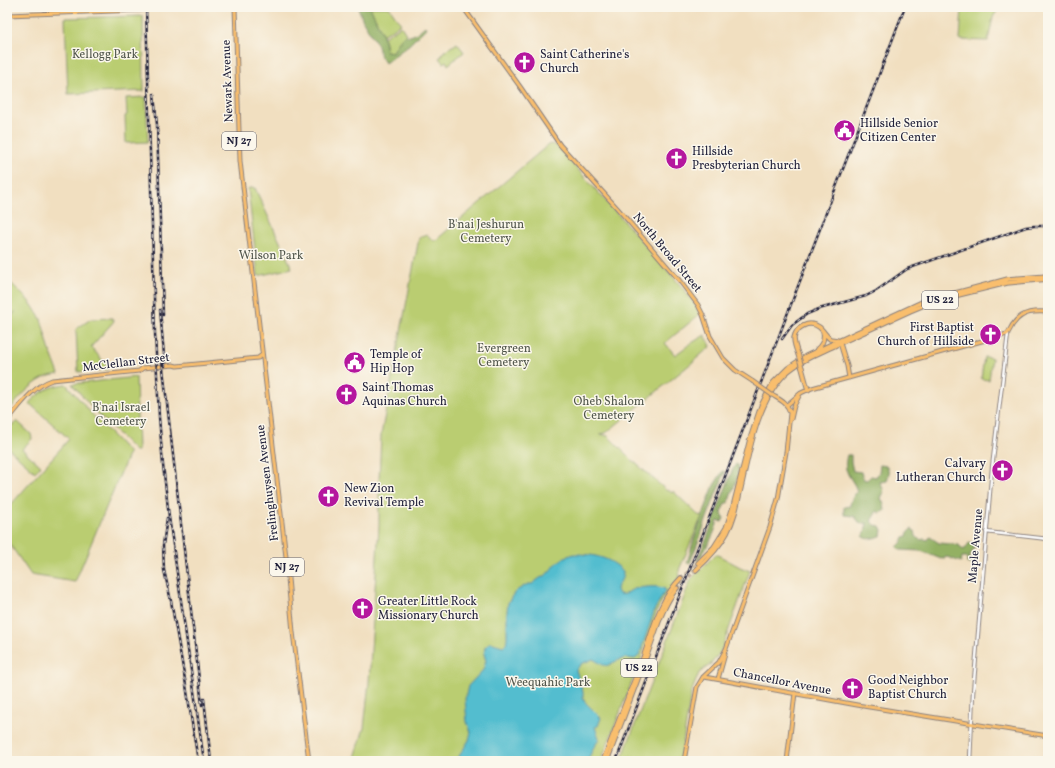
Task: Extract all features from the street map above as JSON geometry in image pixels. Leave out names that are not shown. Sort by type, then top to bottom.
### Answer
[{"type":"highway","name":"US 22","points":[[698,563],[717,543],[729,520],[750,439],[764,398],[773,383],[795,362],[910,307],[930,299],[1008,279],[1048,276]]},
{"type":"highway","name":"US 22","points":[[696,570],[718,548],[731,524],[738,504],[756,429],[765,404],[774,388],[785,374],[807,359],[930,303],[1007,283],[1048,279]]},
{"type":"highway","points":[[808,390],[794,339],[799,329],[804,325],[812,324],[818,326],[830,339],[842,339]]},
{"type":"highway","points":[[806,356],[820,347],[824,337],[822,331]]},
{"type":"highway","name":"US 22","points":[[603,761],[660,610],[668,595],[681,578]]},
{"type":"highway","name":"US 22","points":[[606,761],[661,615],[677,588]]},
{"type":"highway","points":[[7,752],[11,761]]},
{"type":"main road","points":[[7,15],[141,10],[158,7]]},
{"type":"main road","name":"Newark Avenue","points":[[235,7],[240,161],[252,274]]},
{"type":"main road","name":"North Broad Street","points":[[463,7],[560,145],[618,209],[698,305],[710,336],[723,358],[735,370],[787,405]]},
{"type":"main road","name":"Frelinghuysen Avenue","points":[[252,274],[286,557],[292,625],[308,761]]},
{"type":"main road","points":[[790,422],[790,412],[787,405],[801,393],[808,390],[1008,334],[1014,322],[1022,315],[1032,312],[1048,312]]},
{"type":"main road","points":[[840,343],[849,378]]},
{"type":"main road","name":"McClellan Street","points":[[7,421],[33,391],[52,380],[138,371],[143,368],[258,358],[262,355]]},
{"type":"main road","points":[[718,679],[726,649],[774,515],[778,500],[790,422],[794,406],[801,393]]},
{"type":"main road","points":[[684,761],[698,684],[703,677],[719,662],[726,649]]},
{"type":"main road","name":"Chancellor Avenue","points":[[703,677],[857,705],[1039,736],[1048,736]]},
{"type":"main road","points":[[787,761],[795,693]]},
{"type":"street","name":"Maple Avenue","points":[[970,761],[974,685],[986,532],[1008,334]]},
{"type":"street","points":[[986,532],[1048,539]]},
{"type":"green space","points":[[358,7],[370,7],[383,35],[386,51],[393,52],[398,43],[406,34],[411,36],[425,26],[426,28],[410,44],[385,63],[380,55],[378,46],[363,21]]},
{"type":"green space","points":[[370,7],[389,7],[401,24],[383,35]]},
{"type":"green space","points":[[962,7],[1000,7],[993,17],[988,41],[960,40]]},
{"type":"green space","name":"Kellogg Park","points":[[143,16],[144,91],[68,94],[65,18]]},
{"type":"green space","points":[[401,26],[406,34],[398,43],[393,52],[386,51],[384,37]]},
{"type":"green space","points":[[457,43],[464,52],[448,65],[446,61],[443,63],[439,58],[442,56],[441,54]]},
{"type":"green space","points":[[146,97],[148,142],[126,143],[126,98]]},
{"type":"green space","points":[[550,144],[556,145],[655,256],[685,292],[700,314],[665,343],[675,355],[705,335],[711,346],[606,433],[600,434],[608,436],[667,491],[668,490],[672,493],[673,491],[698,515],[702,516],[679,570],[680,577],[665,595],[657,611],[643,653],[601,761],[354,761],[364,728],[369,682],[379,526],[381,435],[419,238],[427,234],[430,239],[436,240]]},
{"type":"green space","name":"Wilson Park","points":[[249,188],[255,188],[292,268],[258,276]]},
{"type":"green space","points":[[11,283],[32,305],[41,319],[49,348],[59,374],[46,377],[38,381],[7,413],[7,314],[11,317],[16,311],[11,316],[7,313],[7,287]]},
{"type":"green space","points":[[112,318],[114,321],[91,347],[109,368],[78,372],[76,329],[91,319]]},
{"type":"green space","points":[[984,357],[992,358],[989,380],[981,379]]},
{"type":"green space","name":"B'nai Israel Cemetery","points":[[136,377],[138,451],[135,451],[96,412],[72,384]]},
{"type":"green space","points":[[66,384],[129,453],[75,582],[31,575],[7,540],[7,509],[69,439],[29,403],[37,395],[46,390],[55,386]]},
{"type":"green space","points":[[17,421],[31,434],[32,439],[22,449],[41,466],[35,472],[7,447],[7,432],[11,425]]},
{"type":"green space","points":[[847,455],[851,455],[853,471],[861,472],[863,479],[867,480],[871,476],[876,477],[879,472],[880,465],[887,466],[889,473],[887,481],[880,482],[884,490],[881,498],[885,511],[880,513],[877,511],[871,521],[875,525],[880,526],[882,530],[881,536],[871,539],[864,538],[862,536],[865,533],[867,523],[861,524],[854,516],[844,515],[844,507],[850,506],[857,491],[846,469]]},
{"type":"green space","points":[[736,464],[739,466],[737,479],[728,503],[725,504],[721,512],[724,518],[722,522],[718,521],[707,547],[698,561],[697,560]]},
{"type":"green space","points":[[723,471],[725,472],[690,563],[687,563],[694,539],[714,485]]},
{"type":"green space","points":[[911,529],[915,531],[916,536],[920,540],[928,540],[930,537],[939,543],[959,545],[963,550],[969,543],[974,543],[974,549],[970,555],[970,559],[975,563],[972,565],[967,563],[967,557],[962,557],[961,562],[947,557],[941,559],[921,551],[900,550],[897,547]]},
{"type":"green space","points":[[716,554],[750,571],[721,651],[711,664],[699,673],[691,693],[680,761],[621,761],[691,579]]},
{"type":"water","points":[[574,554],[600,557],[607,559],[618,566],[623,571],[617,588],[619,594],[645,587],[659,587],[665,589],[655,609],[639,656],[635,659],[624,658],[608,665],[593,659],[581,664],[576,670],[583,692],[583,698],[601,718],[598,726],[595,727],[599,738],[588,761],[458,761],[458,758],[469,740],[471,732],[467,722],[465,699],[468,686],[483,670],[486,661],[484,654],[485,647],[490,642],[503,646],[506,644],[508,603],[516,591],[545,576],[558,562],[565,557]]},
{"type":"tunnel","points":[[681,578],[698,563]]},
{"type":"tunnel","points":[[677,588],[696,570]]},
{"type":"railway","points":[[146,7],[155,333],[159,417],[169,517],[204,761]]},
{"type":"railway","points":[[616,761],[905,7]]},
{"type":"railway","points":[[154,94],[157,125],[163,315]]},
{"type":"railway","points":[[782,339],[792,325],[807,314],[819,309],[866,296],[876,291],[907,269],[1026,227],[1048,226]]},
{"type":"railway","points":[[160,310],[165,366]]},
{"type":"railway","points":[[162,360],[202,705]]},
{"type":"railway","points":[[167,518],[163,545],[164,570],[186,685],[198,761]]},
{"type":"railway","points":[[204,699],[211,761]]},
{"type":"place","name":"Saint Catherine's Church","points":[[525,62]]},
{"type":"place","name":"Hillside Senior Citizen Center","points":[[845,131]]},
{"type":"place","name":"Hillside Presbyterian Church","points":[[676,159]]},
{"type":"place","name":"First Baptist Church of Hillside","points":[[990,335]]},
{"type":"place","name":"Temple of Hip Hop","points":[[354,362]]},
{"type":"place","name":"Saint Thomas Aquinas Church","points":[[346,395]]},
{"type":"place","name":"Calvary Lutheran Church","points":[[1002,471]]},
{"type":"place","name":"New Zion Revival Temple","points":[[329,496]]},
{"type":"place","name":"Greater Little Rock Missionary Church","points":[[362,609]]},
{"type":"place","name":"Good Neighbor Baptist Church","points":[[853,688]]},
{"type":"park label","name":"B'nai Jeshurun Cemetery","points":[[486,232]]},
{"type":"park label","name":"Evergreen Cemetery","points":[[504,356]]},
{"type":"park label","name":"Oheb Shalom Cemetery","points":[[609,409]]},
{"type":"park label","name":"Weequahic Park","points":[[548,683]]}]
